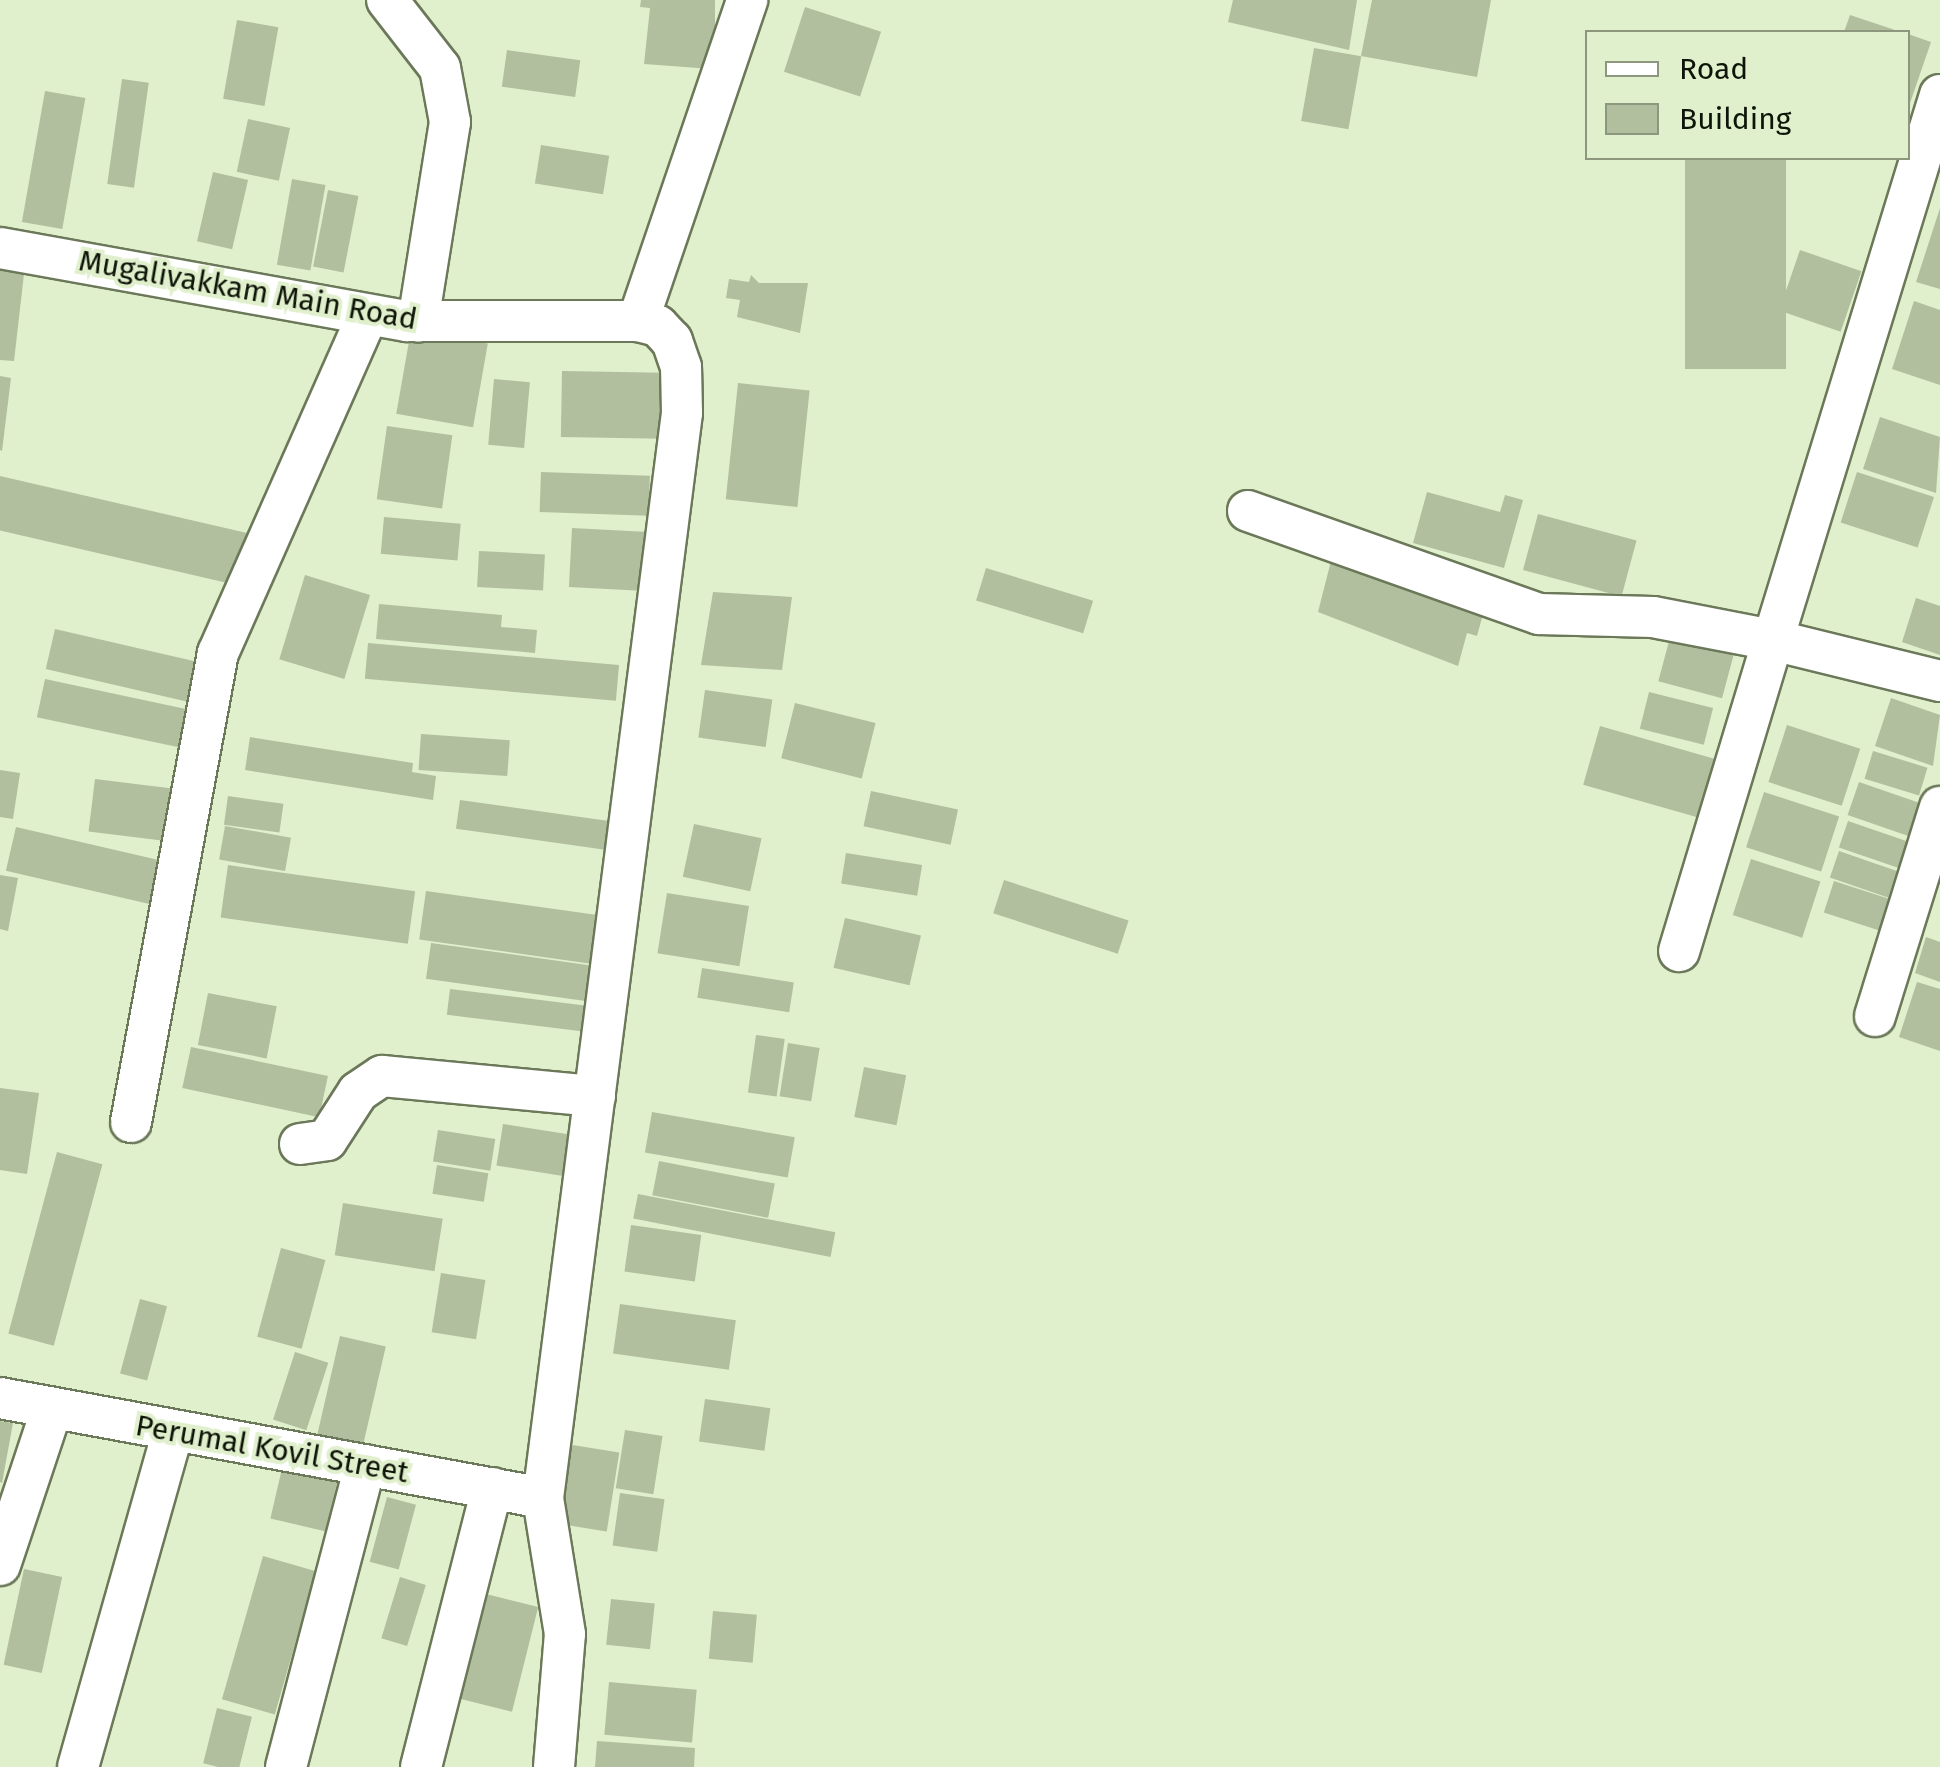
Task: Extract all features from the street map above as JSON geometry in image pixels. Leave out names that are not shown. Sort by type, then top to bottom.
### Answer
[{"type":"street","points":[[387,0],[440,68],[450,122],[418,321]]},
{"type":"street","points":[[554,1767],[565,1634],[544,1498],[682,414],[681,368],[672,341],[658,326],[638,321],[747,0]]},
{"type":"street","points":[[1678,951],[1940,95]]},
{"type":"street","name":"Mugalivakkam Main Road","points":[[0,248],[367,316],[418,321],[638,321]]},
{"type":"street","points":[[131,1122],[218,653],[367,316]]},
{"type":"street","points":[[1248,511],[1539,614],[1654,617],[1773,640],[1940,682]]},
{"type":"street","points":[[1875,1016],[1940,807]]},
{"type":"street","points":[[300,1144],[327,1140],[358,1092],[382,1076],[594,1096]]},
{"type":"street","name":"Perumal Kovil Street","points":[[0,1398],[544,1498]]},
{"type":"street","points":[[0,1565],[52,1409]]},
{"type":"street","points":[[78,1767],[173,1431]]},
{"type":"street","points":[[286,1767],[365,1465]]},
{"type":"street","points":[[421,1767],[492,1488]]},
{"type":"building","points":[[641,0],[715,0],[715,26],[722,27],[712,69],[644,64],[650,8],[640,7]]},
{"type":"building","points":[[1233,0],[1357,0],[1349,50],[1228,22]]},
{"type":"building","points":[[1372,0],[1491,0],[1477,77],[1361,56]]},
{"type":"building","points":[[805,7],[881,32],[860,96],[784,72]]},
{"type":"building","points":[[1850,15],[1895,30],[1845,30]]},
{"type":"building","points":[[237,20],[278,27],[264,106],[223,99]]},
{"type":"building","points":[[1910,35],[1931,42],[1910,103]]},
{"type":"building","points":[[1314,48],[1361,56],[1348,129],[1301,121]]},
{"type":"building","points":[[507,50],[580,60],[575,97],[502,87]]},
{"type":"building","points":[[122,79],[149,83],[134,188],[107,184]]},
{"type":"building","points":[[45,91],[85,98],[62,229],[22,222]]},
{"type":"building","points":[[248,119],[290,128],[279,181],[237,172]]},
{"type":"building","points":[[541,145],[609,156],[603,194],[535,184]]},
{"type":"building","points":[[1685,160],[1786,160],[1786,369],[1685,369]]},
{"type":"building","points":[[213,172],[248,180],[232,249],[197,241]]},
{"type":"building","points":[[292,179],[325,185],[310,271],[277,265]]},
{"type":"building","points":[[328,190],[358,196],[344,272],[313,267]]},
{"type":"building","points":[[1940,208],[1940,289],[1916,282]]},
{"type":"building","points":[[1800,250],[1861,271],[1841,332],[1779,311]]},
{"type":"building","points":[[0,262],[25,265],[14,361],[0,360]]},
{"type":"building","points":[[751,275],[759,283],[808,283],[800,333],[737,317],[740,300],[726,298],[729,279],[749,282]]},
{"type":"building","points":[[1914,301],[1940,310],[1940,385],[1892,369]]},
{"type":"building","points":[[411,330],[488,344],[473,427],[396,414]]},
{"type":"building","points":[[562,371],[664,373],[663,439],[561,437]]},
{"type":"building","points":[[0,376],[11,378],[2,451],[0,450]]},
{"type":"building","points":[[494,379],[530,382],[524,448],[488,445]]},
{"type":"building","points":[[738,383],[810,391],[797,507],[726,499]]},
{"type":"building","points":[[1880,417],[1940,437],[1936,493],[1863,469]]},
{"type":"building","points":[[387,426],[452,435],[442,508],[377,499]]},
{"type":"building","points":[[541,472],[650,476],[649,516],[540,512]]},
{"type":"building","points":[[1857,472],[1934,497],[1918,547],[1841,522]]},
{"type":"building","points":[[0,476],[251,534],[239,586],[0,530]]},
{"type":"building","points":[[1427,492],[1500,512],[1505,495],[1523,500],[1504,568],[1413,543]]},
{"type":"building","points":[[1538,514],[1637,540],[1622,596],[1523,570]]},
{"type":"building","points":[[384,517],[461,524],[457,561],[381,554]]},
{"type":"building","points":[[572,528],[658,533],[655,591],[569,587]]},
{"type":"building","points":[[479,551],[545,554],[543,590],[477,587]]},
{"type":"building","points":[[1333,553],[1486,603],[1477,636],[1467,633],[1458,666],[1318,612]]},
{"type":"building","points":[[986,568],[1093,601],[1083,633],[976,601]]},
{"type":"building","points":[[305,575],[370,595],[344,679],[279,659]]},
{"type":"building","points":[[713,592],[792,597],[782,670],[701,665]]},
{"type":"building","points":[[1916,598],[1940,606],[1940,655],[1902,642]]},
{"type":"building","points":[[379,604],[502,615],[501,627],[537,630],[535,653],[376,639]]},
{"type":"building","points":[[55,629],[211,665],[202,705],[46,669]]},
{"type":"building","points":[[1672,630],[1736,647],[1722,698],[1658,681]]},
{"type":"building","points":[[368,643],[619,665],[616,701],[365,679]]},
{"type":"building","points":[[45,679],[203,713],[195,751],[37,717]]},
{"type":"building","points":[[705,690],[772,699],[766,747],[698,738]]},
{"type":"building","points":[[1649,692],[1713,708],[1704,745],[1640,729]]},
{"type":"building","points":[[1891,698],[1940,715],[1933,766],[1875,746]]},
{"type":"building","points":[[795,703],[876,723],[862,778],[781,758]]},
{"type":"building","points":[[1787,725],[1860,749],[1842,806],[1768,782]]},
{"type":"building","points":[[1600,726],[1721,761],[1704,819],[1583,785]]},
{"type":"building","points":[[421,734],[510,740],[507,776],[418,770]]},
{"type":"building","points":[[250,737],[413,763],[412,772],[436,776],[433,800],[245,770]]},
{"type":"building","points":[[1873,751],[1928,768],[1919,795],[1865,779]]},
{"type":"building","points":[[0,770],[20,773],[13,819],[0,817]]},
{"type":"building","points":[[95,779],[182,790],[176,842],[89,832]]},
{"type":"building","points":[[1859,782],[1920,803],[1909,836],[1848,815]]},
{"type":"building","points":[[871,791],[958,810],[951,845],[864,826]]},
{"type":"building","points":[[1764,792],[1839,816],[1821,872],[1746,847]]},
{"type":"building","points":[[228,796],[283,804],[279,833],[224,825]]},
{"type":"building","points":[[460,800],[628,824],[624,852],[456,829]]},
{"type":"building","points":[[1848,821],[1911,843],[1902,869],[1839,847]]},
{"type":"building","points":[[694,824],[761,838],[750,891],[683,877]]},
{"type":"building","points":[[225,826],[291,838],[285,871],[219,859]]},
{"type":"building","points":[[16,827],[166,862],[156,905],[6,871]]},
{"type":"building","points":[[1839,851],[1900,872],[1891,899],[1830,877]]},
{"type":"building","points":[[846,853],[922,865],[917,896],[841,884]]},
{"type":"building","points":[[1751,859],[1820,882],[1802,938],[1733,915]]},
{"type":"building","points":[[228,865],[415,891],[408,944],[221,917]]},
{"type":"building","points":[[0,875],[18,878],[8,931],[0,929]]},
{"type":"building","points":[[1004,880],[1129,920],[1118,954],[993,913]]},
{"type":"building","points":[[1834,881],[1891,900],[1881,931],[1824,912]]},
{"type":"building","points":[[426,891],[608,917],[601,965],[419,940]]},
{"type":"building","points":[[667,893],[749,906],[739,966],[657,953]]},
{"type":"building","points":[[845,918],[921,936],[910,985],[834,968]]},
{"type":"building","points":[[1926,937],[1940,942],[1940,982],[1915,973]]},
{"type":"building","points":[[431,943],[601,967],[596,1003],[426,979]]},
{"type":"building","points":[[702,968],[794,983],[789,1012],[697,998]]},
{"type":"building","points":[[1917,982],[1940,989],[1940,1051],[1899,1037]]},
{"type":"building","points":[[450,989],[593,1007],[590,1032],[447,1015]]},
{"type":"building","points":[[208,993],[277,1006],[267,1058],[198,1045]]},
{"type":"building","points":[[756,1035],[785,1039],[777,1096],[748,1092]]},
{"type":"building","points":[[788,1043],[820,1048],[811,1101],[780,1096]]},
{"type":"building","points":[[191,1047],[328,1076],[319,1117],[182,1088]]},
{"type":"building","points":[[864,1067],[906,1075],[896,1125],[854,1117]]},
{"type":"building","points":[[0,1088],[39,1093],[27,1174],[0,1170]]},
{"type":"building","points":[[652,1112],[795,1137],[788,1178],[645,1152]]},
{"type":"building","points":[[503,1124],[587,1137],[580,1179],[496,1165]]},
{"type":"building","points":[[438,1130],[495,1139],[490,1171],[433,1162]]},
{"type":"building","points":[[57,1152],[102,1164],[54,1346],[8,1334]]},
{"type":"building","points":[[659,1161],[775,1184],[768,1218],[652,1195]]},
{"type":"building","points":[[437,1165],[488,1173],[484,1202],[432,1194]]},
{"type":"building","points":[[638,1194],[835,1232],[831,1257],[633,1219]]},
{"type":"building","points":[[343,1203],[443,1219],[434,1271],[335,1255]]},
{"type":"building","points":[[631,1225],[701,1235],[695,1281],[624,1272]]},
{"type":"building","points":[[281,1248],[325,1260],[302,1349],[257,1337]]},
{"type":"building","points":[[441,1273],[485,1280],[476,1339],[432,1332]]},
{"type":"building","points":[[140,1299],[167,1306],[147,1381],[120,1373]]},
{"type":"building","points":[[620,1304],[736,1320],[729,1370],[613,1354]]},
{"type":"building","points":[[340,1336],[386,1347],[363,1446],[317,1435]]},
{"type":"building","points":[[295,1352],[328,1363],[306,1430],[273,1420]]},
{"type":"building","points":[[705,1399],[770,1408],[764,1451],[699,1442]]},
{"type":"building","points":[[0,1421],[13,1423],[2,1483],[0,1482]]},
{"type":"building","points":[[625,1430],[663,1436],[653,1494],[616,1488]]},
{"type":"building","points":[[560,1443],[619,1452],[607,1531],[547,1522]]},
{"type":"building","points":[[283,1464],[339,1477],[326,1531],[270,1519]]},
{"type":"building","points":[[620,1493],[665,1499],[657,1552],[613,1545]]},
{"type":"building","points":[[387,1497],[416,1505],[399,1569],[370,1562]]},
{"type":"building","points":[[263,1556],[316,1571],[275,1714],[222,1699]]},
{"type":"building","points":[[24,1569],[62,1577],[42,1673],[4,1665]]},
{"type":"building","points":[[400,1577],[426,1585],[407,1646],[381,1638]]},
{"type":"building","points":[[478,1592],[538,1607],[512,1712],[452,1697]]},
{"type":"building","points":[[611,1599],[655,1604],[650,1649],[606,1645]]},
{"type":"building","points":[[713,1611],[757,1615],[753,1663],[709,1659]]},
{"type":"building","points":[[609,1682],[697,1690],[692,1742],[604,1735]]},
{"type":"building","points":[[217,1708],[252,1717],[239,1767],[203,1763]]},
{"type":"building","points":[[597,1741],[695,1748],[694,1767],[595,1767]]}]
